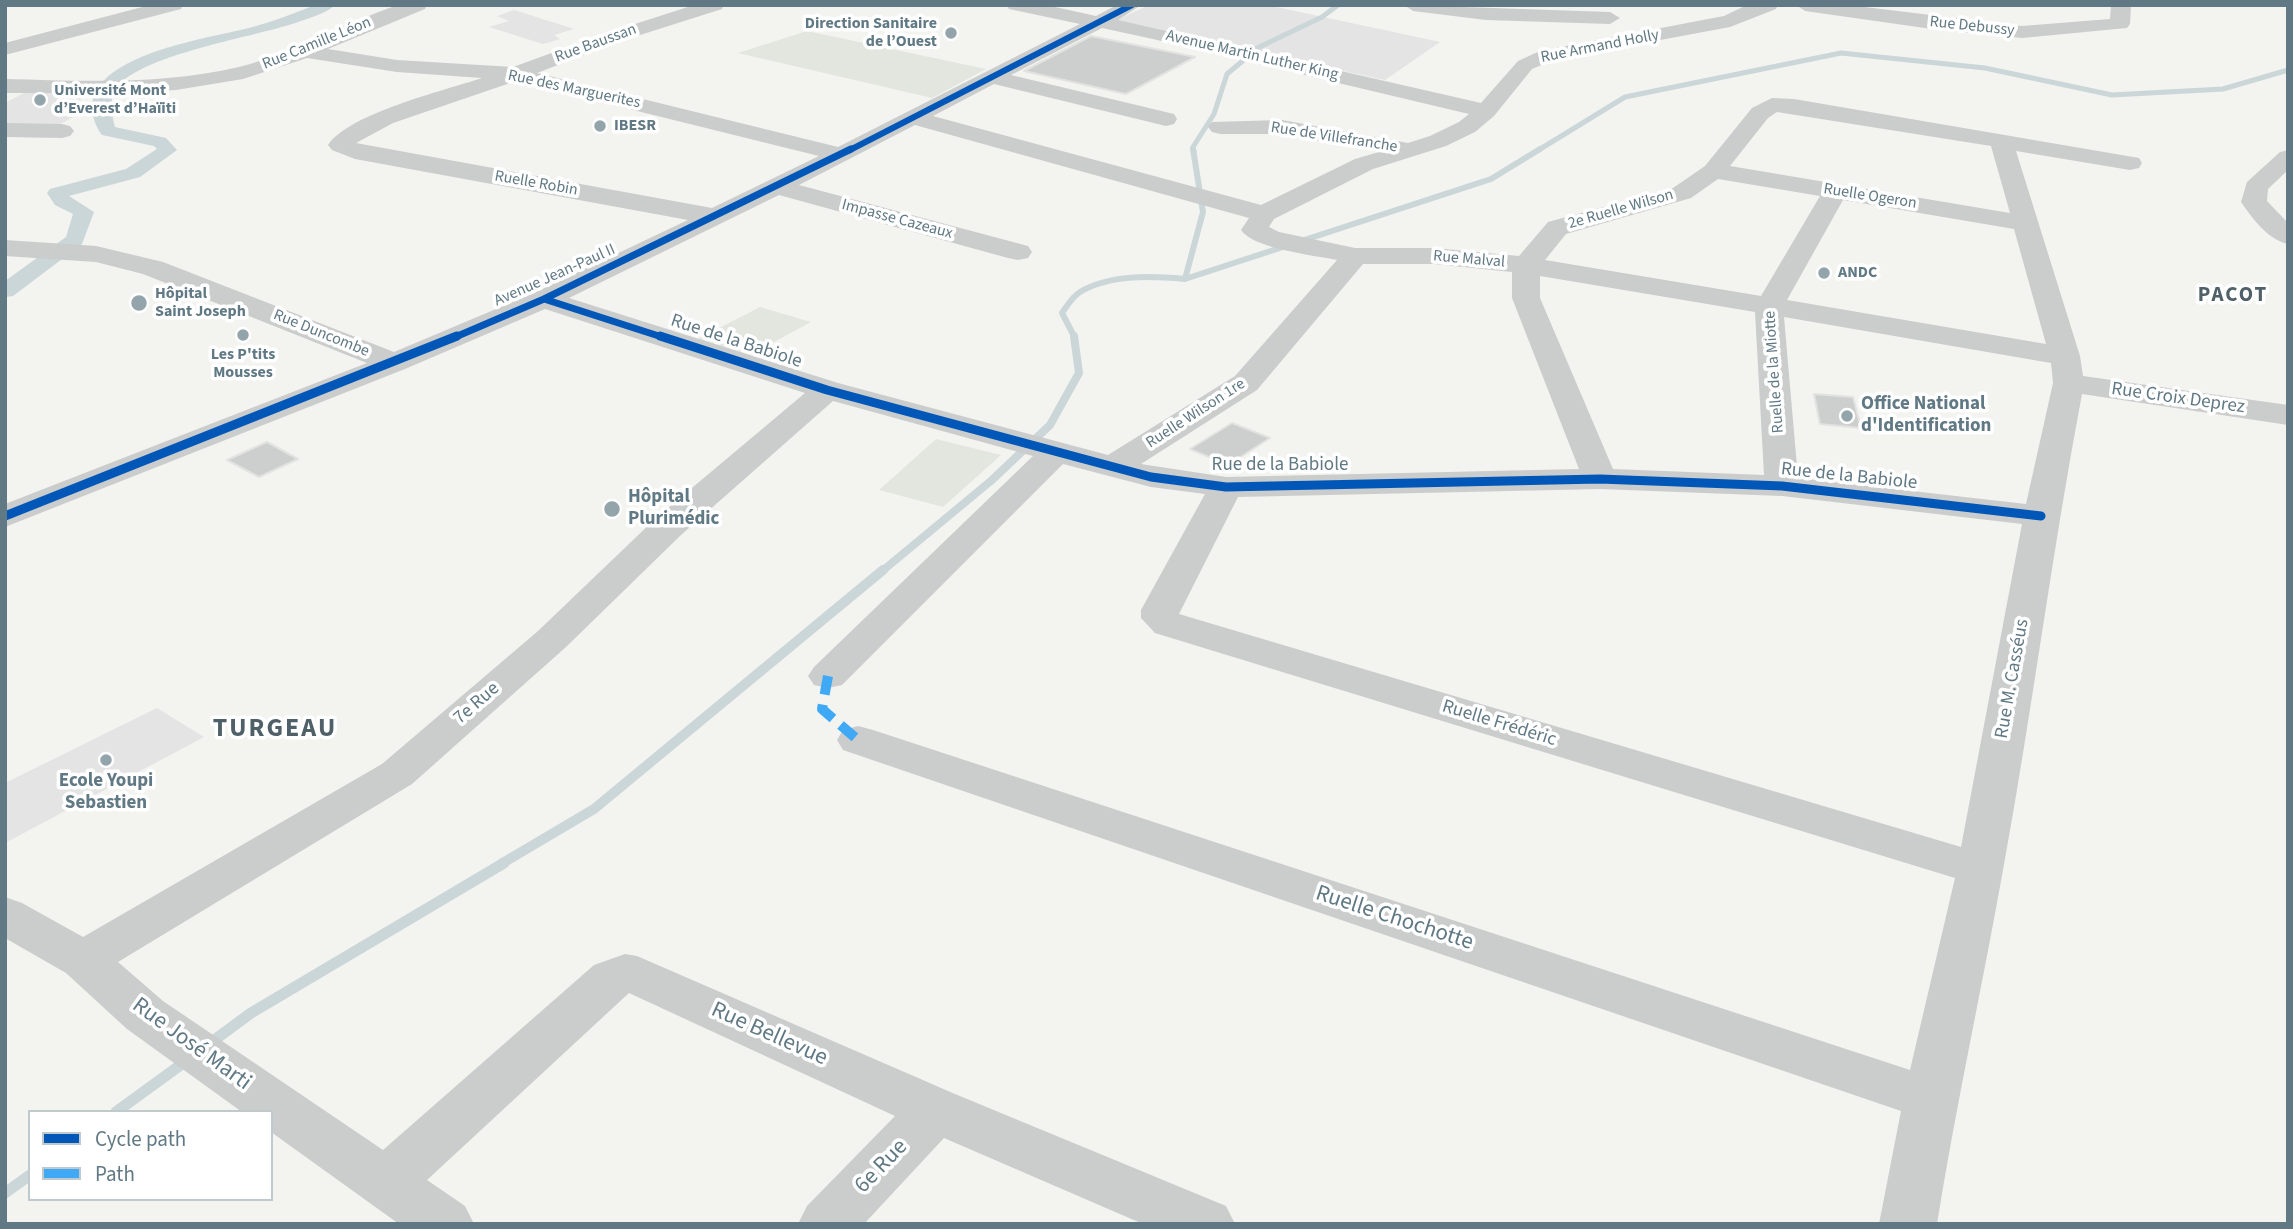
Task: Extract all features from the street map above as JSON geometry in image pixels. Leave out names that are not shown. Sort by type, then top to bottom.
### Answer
[{"type":"street","points":[[5,49],[174,5]]},
{"type":"street","name":"Rue Camille Léon","points":[[5,86],[75,87],[159,83],[240,72],[274,63],[418,5]]},
{"type":"street","name":"Rue Baussan","points":[[355,152],[340,145],[351,135],[385,118],[611,38],[715,5]]},
{"type":"street","name":"Avenue Martin Luther King","points":[[1016,5],[1097,21],[1486,111]]},
{"type":"street","name":"Avenue Jean-Paul II","points":[[5,516],[394,363],[544,299],[777,187],[1132,5]]},
{"type":"street","points":[[1413,5],[1500,15],[1610,18]]},
{"type":"street","name":"Rue Armand Holly","points":[[1267,226],[1364,164],[1438,141],[1467,127],[1486,111],[1525,65],[1540,58],[1730,21],[1751,10],[1769,5]]},
{"type":"street","name":"Rue Debussy","points":[[1805,5],[1932,23],[2022,32],[2120,24],[2121,5]]},
{"type":"street","name":"Rue des Marguerites","points":[[304,51],[397,66],[515,74],[839,154]]},
{"type":"street","points":[[990,77],[1166,119]]},
{"type":"street","name":"2e Ruelle Wilson","points":[[1527,265],[1557,228],[1682,193],[1714,172],[1760,113],[1772,105],[1794,106],[2001,139],[2130,163]]},
{"type":"street","name":"Rue Malval","points":[[911,117],[1217,202],[1310,248],[1355,256],[1434,256],[1527,265],[1769,306],[2067,370]]},
{"type":"street","name":"Rue de Villefranche","points":[[1220,127],[1282,127],[1406,149]]},
{"type":"street","points":[[5,130],[62,131]]},
{"type":"street","name":"Rue M. Casséus","points":[[1908,1224],[1930,1099],[1980,869],[2067,370],[2001,139]]},
{"type":"street","name":"Ruelle Robin","points":[[355,152],[717,217]]},
{"type":"street","points":[[2288,157],[2256,187],[2254,202],[2266,219],[2288,236]]},
{"type":"street","name":"Ruelle Ogeron","points":[[1714,172],[2025,223]]},
{"type":"street","name":"Impasse Cazeaux","points":[[777,187],[1018,252]]},
{"type":"street","name":"Ruelle de la Miotte","points":[[1782,486],[1769,306],[1836,191]]},
{"type":"street","name":"Rue Duncombe","points":[[5,248],[96,254],[153,268],[394,363]]},
{"type":"street","name":"Ruelle Wilson 1re","points":[[1111,468],[1246,383],[1355,256]]},
{"type":"street","points":[[1527,265],[1526,298],[1600,480]]},
{"type":"street","name":"Rue de la Babiole","points":[[544,299],[827,390],[1151,477],[1226,487],[1600,480],[1782,486],[2041,516]]},
{"type":"street","name":"Rue Croix Deprez","points":[[2067,370],[2288,415]]},
{"type":"street","name":"7e Rue","points":[[83,960],[397,774],[552,639],[668,527],[827,390]]},
{"type":"street","points":[[828,676],[1039,447]]},
{"type":"street","name":"Ruelle Frédéric","points":[[1226,487],[1160,610],[1160,618],[1169,625],[1980,869]]},
{"type":"street","name":"Ruelle Chochotte","points":[[858,740],[1930,1099]]},
{"type":"street","name":"Rue José Marti","points":[[5,915],[83,960],[145,1015],[445,1224]]},
{"type":"street","name":"Rue Bellevue","points":[[386,1182],[612,979],[625,973],[637,975],[936,1110],[1206,1224]]},
{"type":"street","name":"6e Rue","points":[[827,1224],[936,1110]]},
{"type":"shaded area","points":[[1149,5],[1267,5],[1440,42],[1385,80],[1115,21]]},
{"type":"shaded area","points":[[514,10],[574,29],[554,35],[560,39],[543,44],[489,27],[509,21],[497,16]]},
{"type":"shaded area","points":[[807,31],[986,69],[932,98],[738,53]]},
{"type":"shaded area","points":[[26,92],[90,94],[74,103],[83,104],[62,116],[73,117],[55,127],[5,125],[5,103]]},
{"type":"shaded area","points":[[760,307],[811,322],[746,357],[694,341]]},
{"type":"shaded area","points":[[936,439],[1001,455],[943,507],[879,490]]},
{"type":"shaded area","name":"Ecole Youpi Sebastien","points":[[157,708],[204,737],[5,843],[5,783]]},
{"type":"building","points":[[1091,36],[1195,57],[1126,94],[1024,71]]},
{"type":"building","name":"Office National d'Identification","points":[[1814,394],[1853,397],[1861,428],[1820,424]]},
{"type":"building","points":[[1232,423],[1270,438],[1228,465],[1190,449]]},
{"type":"building","points":[[267,442],[298,459],[259,477],[227,460]]},
{"type":"waterway","points":[[5,291],[75,240],[84,212],[62,201],[57,193],[133,173],[168,150],[160,142],[108,131],[103,104],[107,89],[118,76],[153,57],[265,28],[328,5]]},
{"type":"waterway","points":[[1253,50],[1322,17],[1338,5]]},
{"type":"waterway","points":[[1537,151],[1625,97],[1841,53],[1985,68],[2112,95],[2223,89],[2288,70]]},
{"type":"waterway","points":[[1194,151],[1193,147],[1214,114],[1227,74],[1245,59]]},
{"type":"waterway","points":[[1185,279],[1203,212],[1193,149]]},
{"type":"waterway","points":[[1185,279],[1491,179],[1540,149]]},
{"type":"waterway","points":[[1074,336],[1062,313],[1080,292],[1118,279],[1185,279]]},
{"type":"waterway","points":[[881,572],[992,480],[1050,425],[1079,373],[1074,336]]},
{"type":"waterway","points":[[501,864],[594,809],[883,570]]},
{"type":"waterway","points":[[209,1044],[251,1013],[504,863]]},
{"type":"waterway","points":[[119,1110],[186,1061]]},
{"type":"waterway","points":[[5,1193],[28,1176]]},
{"type":"marked path","points":[[828,676],[822,709],[858,740]]},
{"type":"cycle path","points":[[5,516],[394,363],[544,299],[777,187],[1132,5]]},
{"type":"cycle path","points":[[544,299],[827,390],[1151,477],[1226,487],[1600,479],[1782,486],[2041,516]]},
{"type":"place","name":"Direction Sanitaire de l’Ouest","points":[[951,33]]},
{"type":"place","name":"Université Mont d’Everest d’Haïiti","points":[[40,100]]},
{"type":"place","name":"IBESR","points":[[600,126]]},
{"type":"place","name":"ANDC","points":[[1824,273]]},
{"type":"place","name":"Hôpital Saint Joseph","points":[[139,303]]},
{"type":"place","name":"Les P'tits Mousses","points":[[243,335]]},
{"type":"place","name":"Office National d'Identification","points":[[1847,416]]},
{"type":"place","name":"Hôpital Plurimédic","points":[[612,509]]},
{"type":"place","name":"Ecole Youpi Sebastien","points":[[106,760]]},
{"type":"district","name":"PACOT","points":[[2233,296]]},
{"type":"district","name":"TURGEAU","points":[[275,730]]}]
